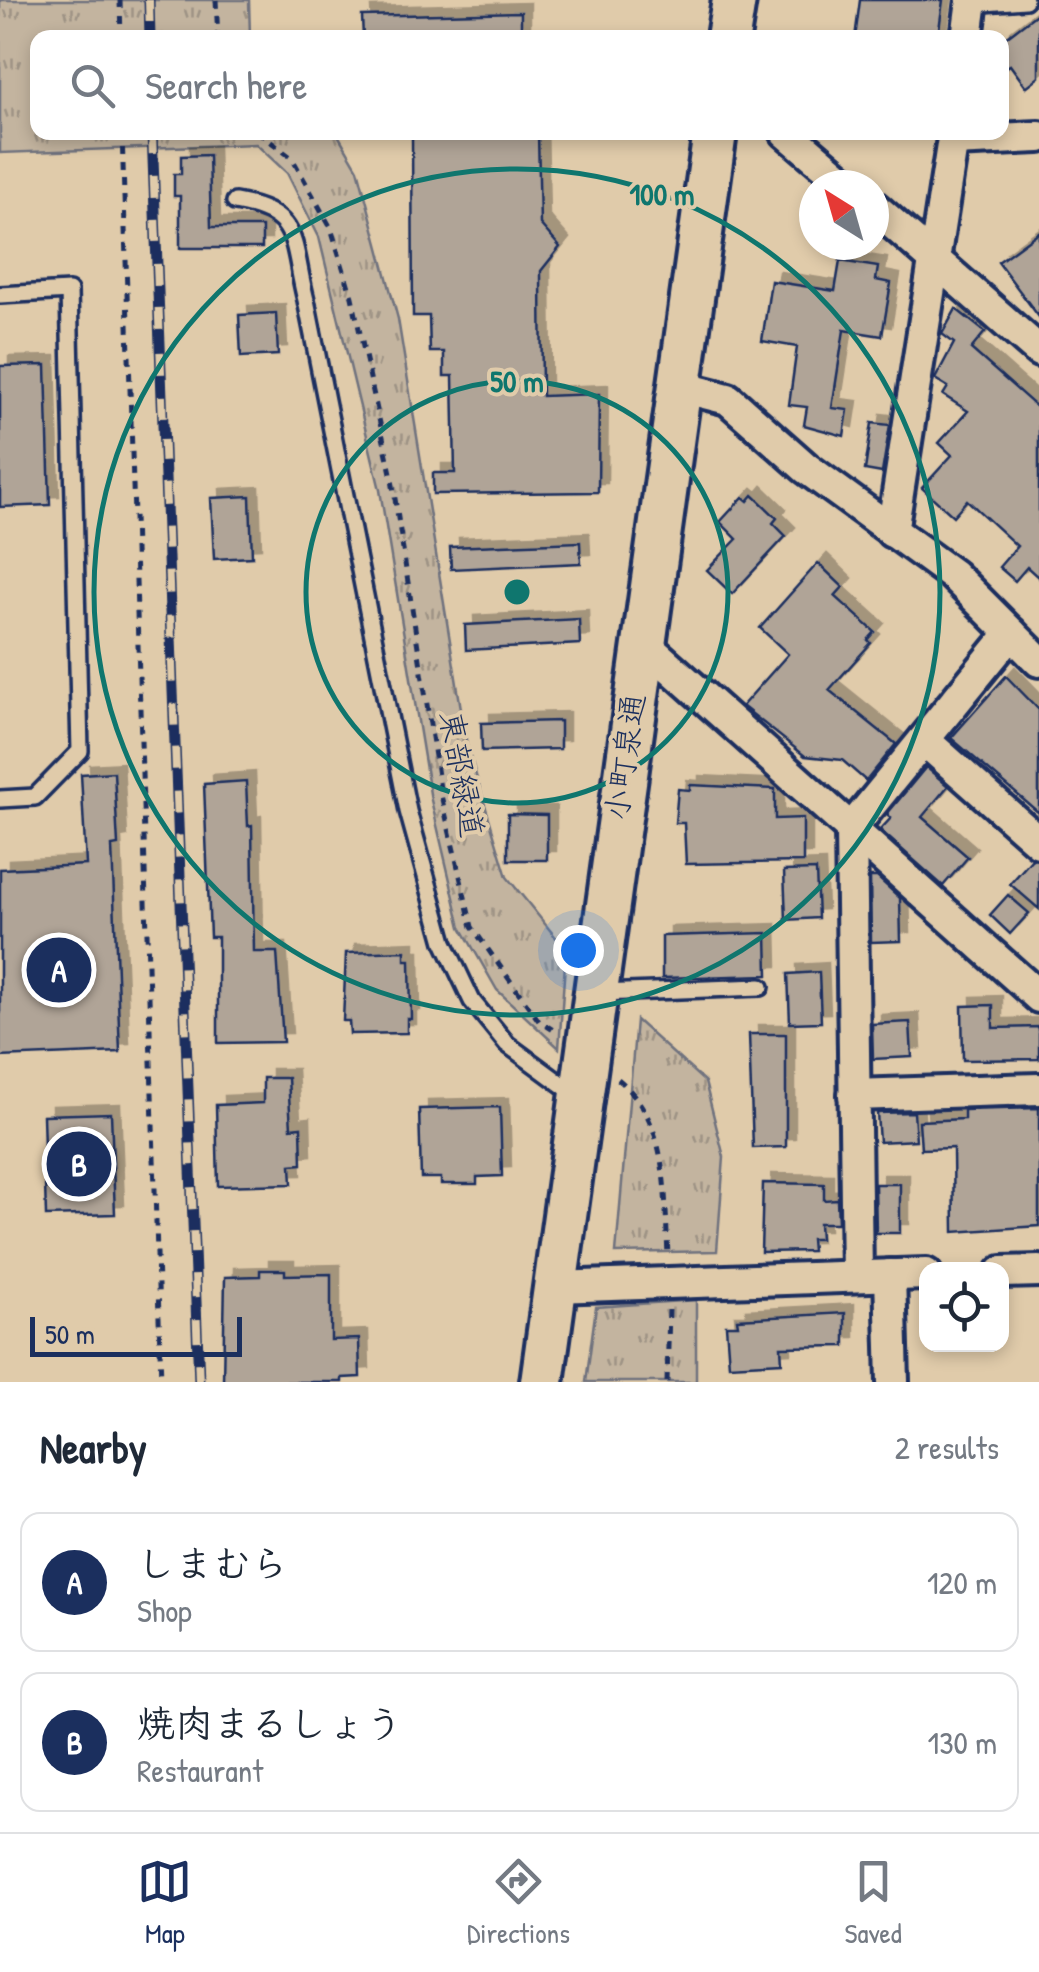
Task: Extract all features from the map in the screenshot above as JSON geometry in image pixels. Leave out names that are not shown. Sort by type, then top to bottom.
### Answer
[{"type":"street","points":[[729,30],[734,0]]},
{"type":"street","points":[[968,30],[972,2]]},
{"type":"street","points":[[1009,137],[1039,138]]},
{"type":"street","name":"小町泉通","points":[[542,1382],[641,641],[714,140]]},
{"type":"street","points":[[795,140],[830,170]]},
{"type":"street","points":[[892,532],[953,140]]},
{"type":"street","points":[[889,220],[1039,351]]},
{"type":"street","points":[[680,388],[728,399],[806,468],[952,576],[1039,661]]},
{"type":"street","points":[[858,1276],[851,829],[1011,633]]},
{"type":"street","points":[[641,641],[1039,997]]},
{"type":"street","points":[[924,740],[1039,842]]},
{"type":"street","points":[[854,1095],[1039,1089]]},
{"type":"street","points":[[1009,1272],[1039,1271]]},
{"type":"street","points":[[555,1287],[919,1274]]},
{"type":"street","points":[[890,1275],[894,1382]]},
{"type":"lane","points":[[972,2],[1025,0]]},
{"type":"lane","points":[[235,202],[270,208],[286,222],[306,300],[408,811],[444,942],[472,1001],[507,1044],[582,1098]]},
{"type":"lane","points":[[0,294],[69,291],[80,751],[35,797],[0,799]]},
{"type":"lane","points":[[596,994],[761,987]]},
{"type":"path","points":[[120,0],[121,30]]},
{"type":"path","points":[[216,0],[218,30]]},
{"type":"path","points":[[122,140],[162,1382]]},
{"type":"path","name":"東部緑道","points":[[268,140],[292,158],[330,228],[352,298],[394,492],[441,795],[472,926],[539,1020],[638,1096],[660,1147],[669,1281],[667,1382]]},
{"type":"green space","points":[[0,0],[249,0],[250,30],[30,30],[30,140],[341,140],[358,169],[398,319],[467,746],[507,877],[566,950],[559,1048],[497,990],[461,927],[431,800],[380,490],[319,237],[287,173],[256,144],[0,153]]},
{"type":"green space","points":[[636,1020],[705,1082],[724,1157],[717,1251],[616,1253]]},
{"type":"green space","points":[[696,1300],[696,1382],[586,1382],[596,1307]]},
{"type":"building","points":[[860,0],[943,0],[939,30],[856,30]]},
{"type":"building","points":[[521,12],[521,30],[363,30],[362,16]]},
{"type":"building","points":[[1039,12],[1039,77],[1026,87],[1009,66],[1009,35]]},
{"type":"building","points":[[412,140],[538,140],[540,224],[560,247],[541,271],[542,396],[599,394],[598,492],[433,494],[433,473],[455,473],[453,376],[444,376],[444,352],[430,352],[429,316],[413,316]]},
{"type":"building","points":[[209,155],[211,227],[262,227],[262,248],[180,248],[180,196],[174,196],[174,174],[181,174],[181,156]]},
{"type":"building","points":[[1039,232],[1039,317],[998,262]]},
{"type":"building","points":[[840,261],[878,267],[876,280],[891,283],[882,336],[844,330],[832,408],[848,410],[844,436],[804,425],[807,407],[789,405],[797,347],[762,341],[771,281],[835,291]]},
{"type":"building","points":[[956,309],[985,332],[971,349],[1039,409],[1039,578],[1027,567],[1015,581],[999,567],[1017,546],[967,500],[953,516],[922,488],[952,455],[939,443],[968,411],[943,395],[948,387],[935,379],[954,343],[942,334]]},
{"type":"building","points":[[276,313],[278,355],[241,357],[239,315]]},
{"type":"building","points":[[46,365],[50,505],[0,507],[0,366]]},
{"type":"building","points":[[872,423],[890,425],[882,473],[865,470]]},
{"type":"building","points":[[753,495],[777,518],[773,523],[786,536],[732,594],[707,570],[737,539],[720,522],[743,497],[748,501]]},
{"type":"building","points":[[250,496],[252,557],[214,559],[211,498]]},
{"type":"building","points":[[580,542],[581,563],[451,569],[450,547]]},
{"type":"building","points":[[818,563],[843,587],[835,596],[875,632],[868,640],[871,643],[829,690],[896,744],[866,781],[842,760],[805,756],[742,706],[788,654],[760,628]]},
{"type":"building","points":[[579,619],[580,644],[466,650],[465,625]]},
{"type":"building","points":[[1006,676],[1039,710],[1039,813],[951,738]]},
{"type":"building","points":[[560,721],[560,749],[482,751],[481,723]]},
{"type":"building","points":[[926,767],[948,786],[922,817],[968,857],[943,886],[880,830],[891,818],[887,814]]},
{"type":"building","points":[[114,772],[118,845],[112,846],[120,1052],[0,1057],[0,869],[86,865],[81,774]]},
{"type":"building","points":[[246,781],[248,826],[252,825],[254,952],[277,952],[283,1042],[218,1043],[218,937],[210,937],[204,784]]},
{"type":"building","points":[[690,785],[775,789],[775,819],[803,818],[803,862],[686,864],[684,823],[675,823],[678,789],[690,790]]},
{"type":"building","points":[[508,814],[547,815],[547,860],[508,860]]},
{"type":"building","points":[[1032,859],[1039,860],[1039,909],[1010,884]]},
{"type":"building","points":[[816,870],[818,918],[786,920],[784,871]]},
{"type":"building","points":[[870,877],[877,877],[900,898],[901,941],[871,942]]},
{"type":"building","points":[[1008,895],[1029,913],[1010,934],[990,915]]},
{"type":"building","points":[[767,933],[768,975],[662,978],[662,936]]},
{"type":"building","points":[[405,951],[405,960],[410,960],[411,1019],[407,1019],[407,1033],[350,1034],[349,1021],[343,1021],[346,953]]},
{"type":"building","points":[[819,972],[821,1022],[790,1023],[788,974]]},
{"type":"building","points":[[993,1005],[993,1028],[1039,1027],[1039,1059],[963,1060],[962,1006]]},
{"type":"building","points":[[910,1022],[912,1057],[873,1059],[872,1024]]},
{"type":"building","points":[[749,1034],[786,1034],[786,1147],[753,1148]]},
{"type":"building","points":[[263,1078],[288,1078],[291,1128],[301,1127],[302,1164],[291,1165],[292,1184],[218,1186],[216,1105],[263,1103]]},
{"type":"building","points":[[500,1107],[502,1176],[477,1177],[477,1184],[441,1184],[441,1178],[421,1178],[419,1109]]},
{"type":"building","points":[[1039,1108],[1039,1226],[954,1232],[953,1148],[921,1149],[919,1121],[964,1119],[964,1110]]},
{"type":"building","points":[[914,1112],[916,1140],[879,1142],[877,1113]]},
{"type":"building","points":[[111,1113],[115,1214],[46,1216],[43,1115]]},
{"type":"building","points":[[763,1183],[824,1184],[824,1200],[837,1199],[838,1223],[819,1223],[820,1239],[811,1239],[812,1251],[761,1252]]},
{"type":"building","points":[[875,1184],[900,1184],[900,1233],[876,1233]]},
{"type":"building","points":[[260,1270],[285,1270],[285,1275],[331,1274],[331,1340],[359,1339],[360,1377],[342,1378],[342,1382],[223,1382],[225,1277],[260,1276]]},
{"type":"building","points":[[845,1313],[845,1346],[781,1347],[782,1362],[729,1365],[726,1325],[738,1325],[737,1319]]},
{"type":"railway","points":[[149,0],[150,30]]},
{"type":"railway","points":[[152,140],[199,1382]]},
{"type":"place","name":"しまむら","points":[[59,970]]},
{"type":"place","name":"焼肉まるしょう","points":[[79,1164]]}]
